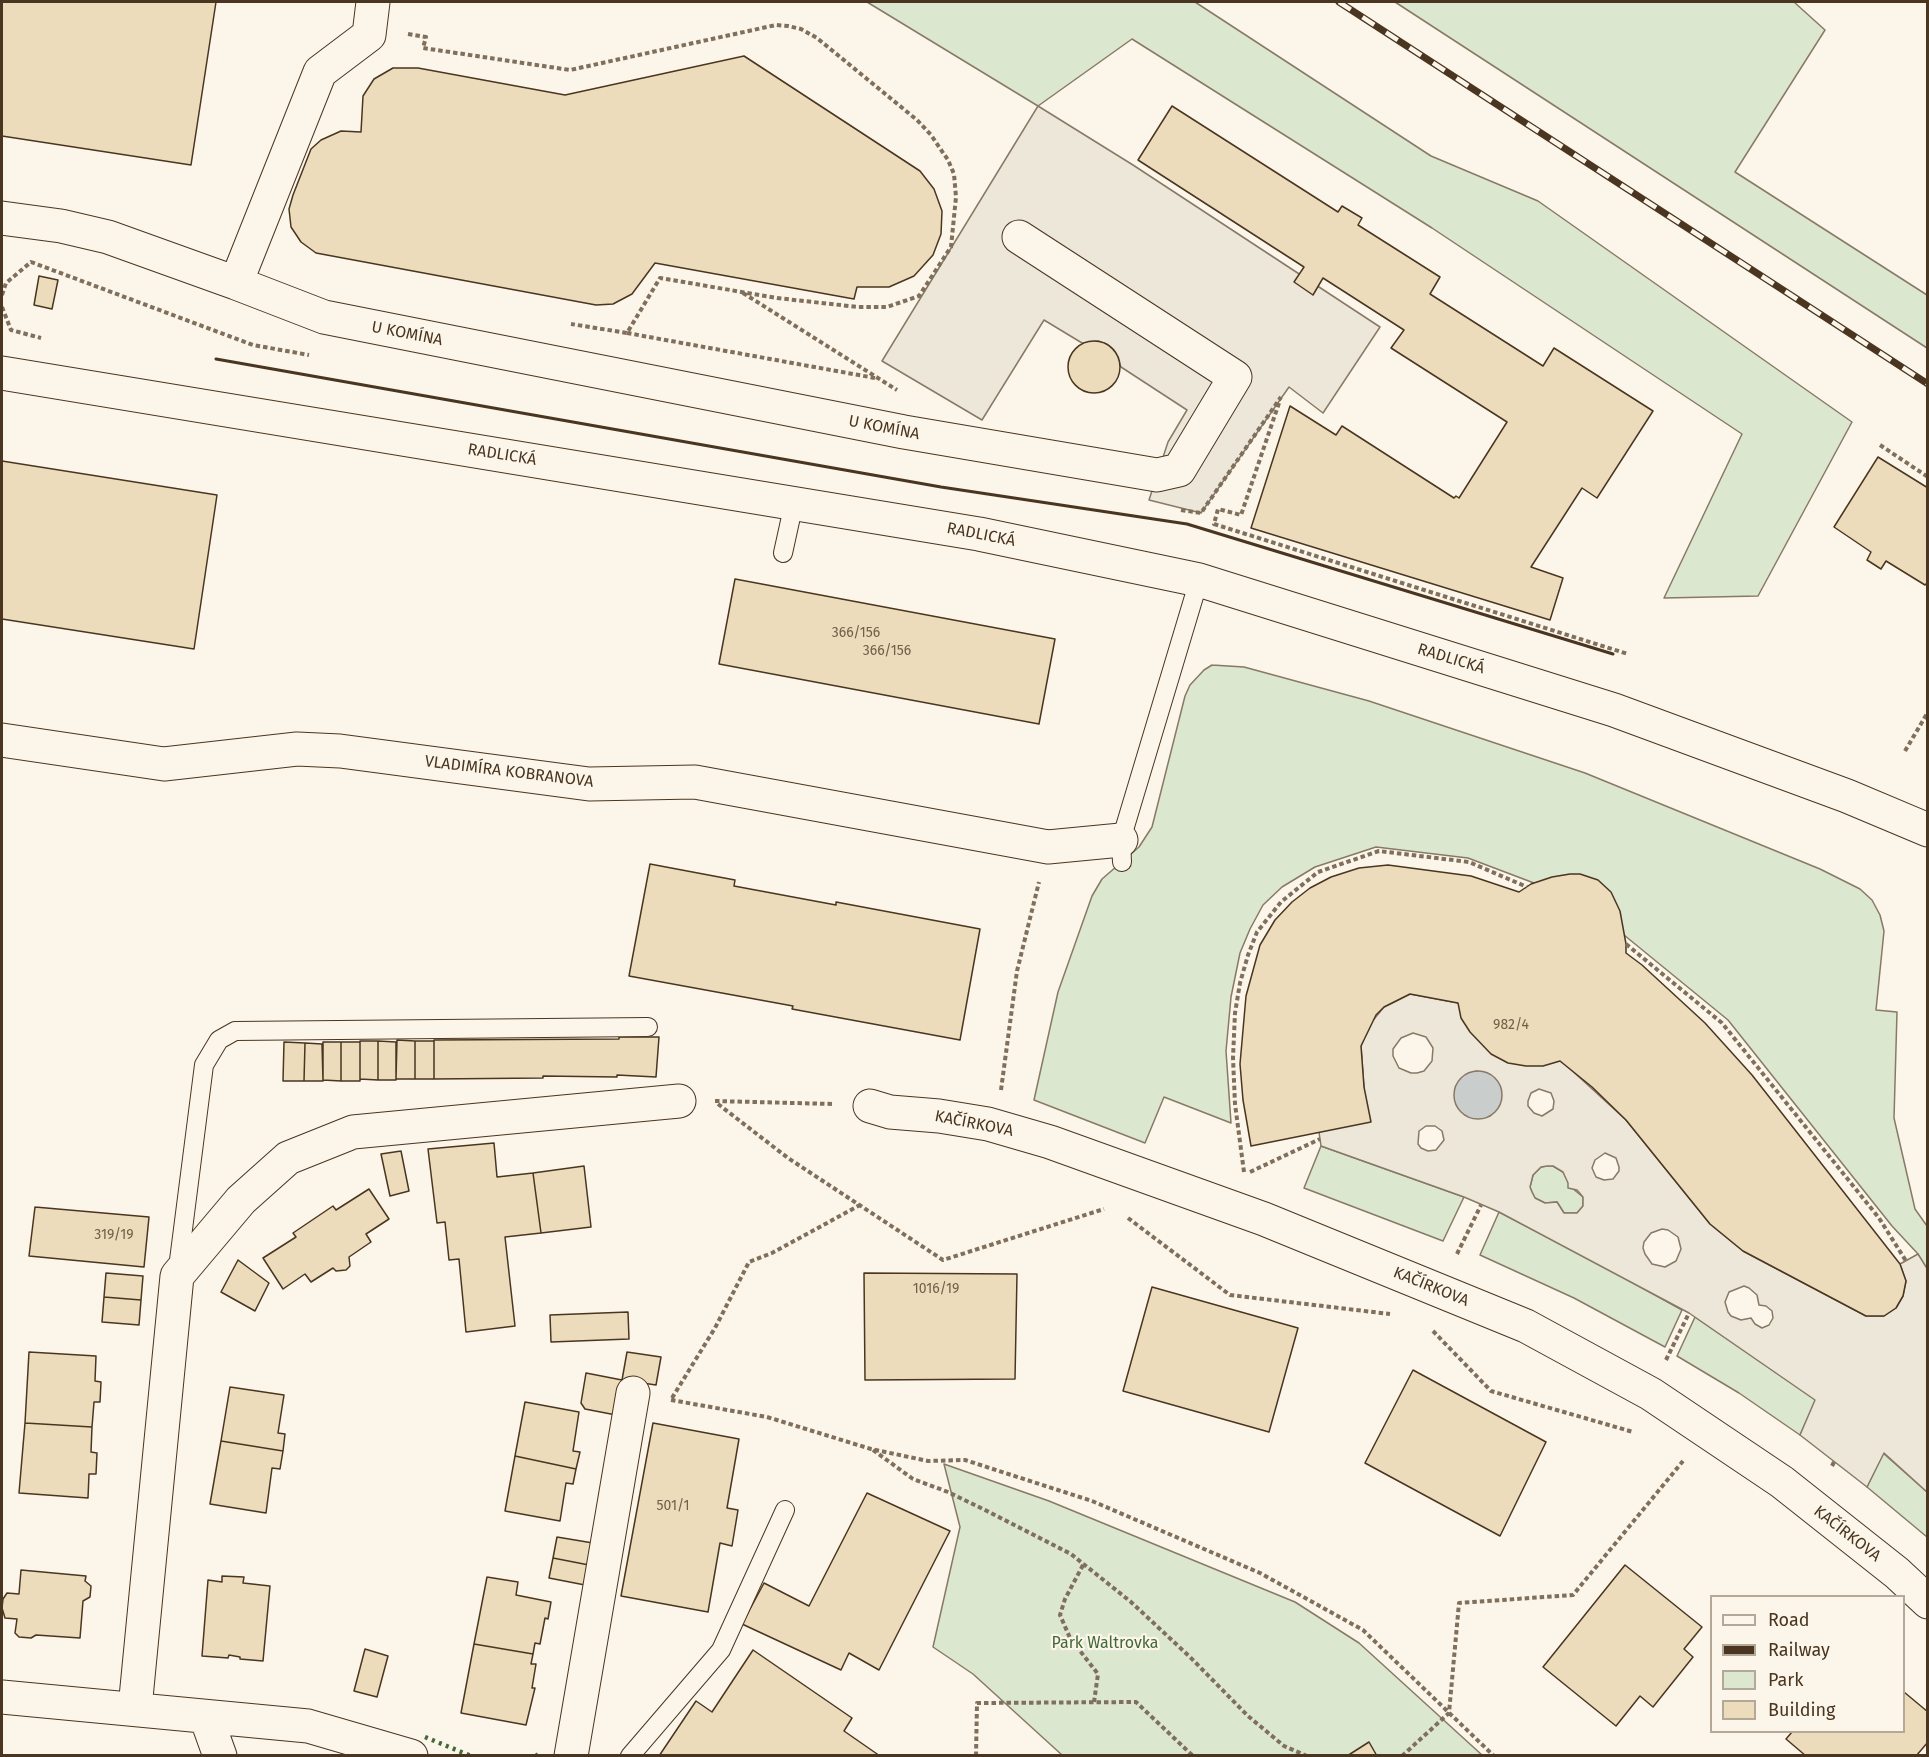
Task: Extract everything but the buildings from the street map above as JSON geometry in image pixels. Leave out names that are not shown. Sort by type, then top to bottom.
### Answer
[{"type":"street","points":[[236,283],[320,72],[369,35],[372,14]]},
{"type":"street","name":"U KOMÍNA","points":[[2,218],[61,226],[108,237],[335,320],[904,432],[1157,475],[1179,470],[1235,377],[1019,237]]},
{"type":"street","name":"RADLICKÁ","points":[[2,373],[979,534],[1199,580],[1614,710],[1847,795],[1928,830]]},
{"type":"street","name":"VLADIMÍRA KOBRANOVA","points":[[2,740],[164,765],[297,749],[340,751],[589,784],[695,782],[1048,847],[1121,851]]},
{"type":"street","points":[[135,1708],[177,1276],[242,1200],[288,1158],[353,1132],[679,1101]]},
{"type":"street","name":"KAČÍRKOVA","points":[[870,1106],[890,1112],[939,1116],[988,1124],[1050,1143],[1264,1219],[1526,1326],[1651,1394],[1782,1482],[1897,1573],[1928,1602]]},
{"type":"street","points":[[571,1755],[633,1393]]},
{"type":"street","points":[[2,1697],[308,1726],[411,1755]]},
{"type":"street","points":[[206,1717],[220,1755]]},
{"type":"lane","points":[[783,553],[794,503]]},
{"type":"lane","points":[[1121,851],[1199,580]]},
{"type":"lane","points":[[177,1276],[204,1065],[219,1041],[235,1031],[648,1027]]},
{"type":"lane","points":[[630,1755],[721,1650],[785,1510]]},
{"type":"path","points":[[372,14],[426,37],[423,48],[570,70],[776,25],[801,29],[817,38],[917,120],[940,146],[951,167],[955,186],[955,223],[951,247],[919,296],[887,307],[858,307],[660,278],[627,333]]},
{"type":"path","points":[[740,291],[898,391]]},
{"type":"path","points":[[2,307],[11,330],[49,340]]},
{"type":"path","points":[[571,324],[878,378]]},
{"type":"path","points":[[1281,397],[1241,515],[1218,509],[1214,524],[1628,654]]},
{"type":"path","points":[[1880,445],[1928,477]]},
{"type":"path","points":[[1905,751],[1928,711]]},
{"type":"path","points":[[1001,1091],[1017,971],[1048,847]]},
{"type":"path","points":[[1320,1139],[1245,1174],[1235,1104],[1233,1058],[1235,1013],[1248,955],[1257,932],[1270,914],[1291,892],[1318,872],[1379,851],[1469,862],[1527,887]]},
{"type":"path","points":[[1626,944],[1722,1023],[1879,1218],[1906,1261]]},
{"type":"path","points":[[870,1106],[715,1101],[788,1158],[943,1260],[1104,1209]]},
{"type":"path","points":[[671,1400],[715,1328],[750,1262],[829,1224],[860,1205]]},
{"type":"path","points":[[1457,1254],[1481,1205]]},
{"type":"path","points":[[1128,1218],[1230,1295],[1390,1314]]},
{"type":"path","points":[[1666,1360],[1689,1313]]},
{"type":"path","points":[[1430,1328],[1491,1391],[1633,1432]]},
{"type":"path","points":[[633,1393],[767,1417],[871,1449],[928,1461],[965,1460],[1092,1501],[1260,1573],[1363,1630],[1494,1755]]},
{"type":"path","points":[[871,1449],[913,1479],[948,1492],[1071,1554],[1140,1610],[1248,1716],[1284,1746],[1307,1755]]},
{"type":"path","points":[[1402,1755],[1449,1713],[1459,1604],[1573,1595],[1684,1461]]},
{"type":"path","points":[[1083,1565],[1065,1599],[1060,1615],[1070,1638],[1098,1674],[1094,1702]]},
{"type":"path","points":[[976,1755],[977,1703],[1094,1702],[1136,1702],[1193,1755]]},
{"type":"green space","points":[[867,2],[1195,2],[1431,156],[1538,201],[1852,422],[1758,596],[1664,598],[1742,434],[1432,228],[1132,39],[1038,106]]},
{"type":"green space","points":[[1395,2],[1794,2],[1825,30],[1735,172],[1927,295],[1927,348]]},
{"type":"green space","points":[[1212,665],[1244,667],[1369,701],[1585,773],[1820,869],[1860,889],[1872,900],[1880,915],[1884,931],[1876,1010],[1897,1012],[1894,1118],[1915,1209],[1927,1226],[1927,1272],[1918,1254],[1892,1226],[1728,1020],[1602,917],[1555,891],[1468,858],[1376,847],[1315,867],[1282,887],[1263,905],[1240,953],[1231,997],[1226,1051],[1231,1123],[1164,1097],[1145,1143],[1034,1100],[1058,992],[1092,896],[1102,879],[1139,847],[1152,827],[1185,696],[1190,685]]},
{"type":"green space","points":[[1321,1146],[1464,1197],[1443,1241],[1304,1188]]},
{"type":"green space","points":[[1553,1166],[1563,1172],[1572,1188],[1583,1197],[1583,1206],[1577,1213],[1564,1213],[1557,1202],[1545,1203],[1535,1198],[1530,1187],[1533,1175],[1541,1167]]},
{"type":"green space","points":[[1499,1212],[1682,1310],[1665,1347],[1574,1298],[1480,1255]]},
{"type":"green space","points":[[1695,1317],[1816,1400],[1800,1435],[1739,1393],[1677,1356]]},
{"type":"green space","points":[[1883,1453],[1927,1492],[1927,1537],[1867,1487]]},
{"type":"green space","name":"Park Waltrovka","points":[[944,1464],[1049,1501],[1295,1602],[1359,1643],[1482,1755],[1062,1755],[973,1674],[933,1647],[960,1527]]},
{"type":"shaded area","points":[[1038,106],[1133,165],[1380,327],[1323,413],[1289,387],[1201,513],[1149,500],[1168,442],[1187,410],[1121,367],[1114,350],[1107,344],[1098,341],[1082,343],[1044,320],[982,420],[882,361]]},
{"type":"shaded area","points":[[1410,994],[1458,1003],[1501,1020],[1566,1065],[1626,1120],[1710,1224],[1743,1251],[1866,1316],[1884,1316],[1896,1308],[1903,1296],[1906,1281],[1900,1264],[1918,1254],[1928,1270],[1927,1492],[1884,1453],[1867,1487],[1800,1435],[1815,1400],[1689,1313],[1499,1212],[1464,1197],[1321,1146],[1319,1132],[1364,1087],[1361,1046],[1370,1024],[1384,1007]],"holes":[[[1413,1033],[1426,1037],[1433,1048],[1432,1061],[1424,1071],[1411,1073],[1399,1068],[1393,1056],[1393,1049],[1401,1038]],[[1476,1071],[1490,1075],[1490,1116],[1475,1118]],[[1539,1089],[1551,1093],[1554,1101],[1553,1109],[1542,1116],[1534,1113],[1528,1106],[1531,1093]],[[1426,1126],[1435,1126],[1442,1131],[1444,1140],[1436,1150],[1428,1151],[1418,1144],[1419,1131]],[[1605,1153],[1616,1158],[1619,1171],[1613,1179],[1604,1180],[1596,1177],[1592,1168],[1595,1160]],[[1547,1166],[1553,1166],[1563,1172],[1568,1188],[1577,1190],[1583,1197],[1583,1206],[1577,1213],[1564,1213],[1557,1202],[1545,1203],[1535,1198],[1530,1187],[1533,1175],[1541,1167]],[[1662,1229],[1668,1230],[1678,1237],[1681,1249],[1676,1261],[1665,1267],[1652,1264],[1645,1254],[1644,1242],[1651,1233]],[[1744,1286],[1757,1295],[1759,1305],[1766,1306],[1772,1311],[1773,1318],[1769,1325],[1762,1328],[1751,1318],[1741,1320],[1731,1316],[1725,1302],[1729,1292]]]},
{"type":"shaded area","points":[[1478,1071],[1495,1078],[1502,1095],[1495,1112],[1478,1119],[1461,1112],[1454,1095],[1461,1078]]},
{"type":"railway","points":[[1339,2],[1928,384]]},
{"type":"hedge","points":[[425,1737],[471,1756]]},
{"type":"wall","points":[[216,359],[941,487],[1187,524],[1613,654]]}]
